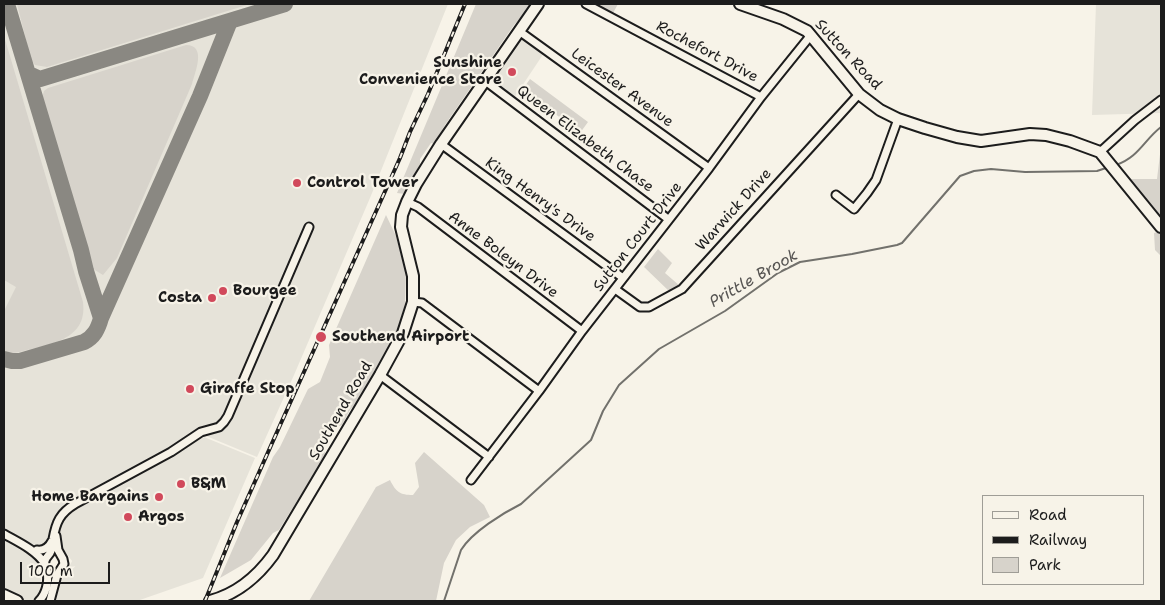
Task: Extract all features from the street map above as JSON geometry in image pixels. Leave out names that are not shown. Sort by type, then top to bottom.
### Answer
[{"type":"street","name":"Southend Road","points":[[214,600],[233,592],[255,577],[268,562],[380,375],[403,333],[413,302],[413,276],[401,227],[402,215],[407,202],[416,184],[484,80],[538,4]]},
{"type":"street","name":"Rochefort Drive","points":[[586,4],[762,97]]},
{"type":"street","name":"Sutton Road","points":[[740,4],[798,25],[807,31],[859,94],[880,110],[898,119],[957,137],[981,141],[1030,134],[1046,135],[1070,141],[1104,156],[1161,227]]},
{"type":"street","name":"Leicester Avenue","points":[[519,31],[708,168]]},
{"type":"street","name":"Sutton Court Drive","points":[[471,480],[582,331],[812,35]]},
{"type":"street","name":"Queen Elizabeth Chase","points":[[484,80],[668,219]]},
{"type":"street","name":"Warwick Drive","points":[[615,289],[640,307],[649,307],[682,289],[859,94]]},
{"type":"street","points":[[1104,156],[1134,120],[1161,100]]},
{"type":"street","points":[[836,195],[854,209],[863,198],[876,180],[898,119]]},
{"type":"street","name":"King Henry's Drive","points":[[442,144],[623,278]]},
{"type":"street","name":"Anne Boleyn Drive","points":[[407,202],[418,207],[582,331]]},
{"type":"street","points":[[37,550],[47,548],[60,518],[68,508],[171,452],[204,431],[223,424],[309,227]]},
{"type":"street","points":[[413,302],[422,303],[539,391]]},
{"type":"street","points":[[380,375],[489,457]]},
{"type":"street","points":[[50,601],[57,576],[64,564],[58,550],[55,530]]},
{"type":"street","points":[[4,534],[26,547],[45,566],[47,585],[44,596],[39,601]]},
{"type":"street","points":[[52,540],[52,548],[45,560],[45,566],[53,572],[60,570]]},
{"type":"street","points":[[26,547],[49,555],[56,553],[61,556]]},
{"type":"street","points":[[4,595],[17,601]]},
{"type":"shaded area","points":[[4,4],[448,4],[370,198],[257,457],[199,433],[152,456],[64,504],[53,523],[38,568],[41,580],[40,594],[34,600],[24,600],[4,591]]},
{"type":"shaded area","points":[[1096,4],[1161,4],[1161,113],[1092,115]]},
{"type":"shaded area","points":[[519,31],[546,50],[512,101],[484,80]]},
{"type":"shaded area","points":[[204,437],[255,458],[203,578],[137,601],[57,601],[54,599],[57,585],[65,576],[72,561],[59,541],[59,530],[63,520],[70,512]]},
{"type":"green space","points":[[17,4],[250,4],[47,67],[35,65],[31,60]]},
{"type":"green space","points":[[476,4],[533,4],[514,25],[434,144],[431,143],[420,159],[420,164],[405,194],[397,193]]},
{"type":"green space","points":[[595,4],[618,4],[613,13]]},
{"type":"green space","points":[[4,36],[83,302],[83,315],[73,333],[54,343],[13,353],[4,351],[4,311],[16,287],[4,280]]},
{"type":"green space","points":[[186,45],[196,49],[198,54],[192,84],[117,258],[103,275],[90,267],[41,101],[44,91],[48,88]]},
{"type":"green space","points":[[530,79],[588,122],[580,133],[523,89]]},
{"type":"green space","points":[[1161,146],[1161,216],[1131,179],[1157,179]]},
{"type":"green space","points":[[386,215],[396,236],[406,273],[402,324],[379,369],[363,395],[323,448],[326,454],[279,530],[273,533],[251,560],[220,578],[273,457],[280,447],[308,389],[320,382],[330,357],[329,345]]},
{"type":"green space","points":[[1161,231],[1161,256],[1155,250],[1154,233]]},
{"type":"green space","points":[[658,249],[672,263],[665,273],[680,286],[670,292],[644,267]]},
{"type":"green space","points":[[424,452],[484,505],[490,517],[470,527],[456,540],[444,563],[436,601],[309,601],[376,487],[390,480],[399,492],[413,495],[419,487],[415,463]]},
{"type":"waterway","name":"Prittle Brook","points":[[1116,165],[1124,162],[1136,153],[1161,127]]},
{"type":"waterway","name":"Prittle Brook","points":[[444,601],[461,550],[466,543],[488,524],[521,504],[591,440],[603,411],[619,385],[659,349],[725,311],[778,273],[800,262],[852,254],[902,243],[960,176],[974,171],[991,169],[1025,172],[1097,171],[1109,167]]},
{"type":"taxiway","points":[[7,4],[101,318]]},
{"type":"taxiway","points":[[29,74],[40,79],[285,4]]},
{"type":"taxiway","points":[[4,359],[20,361],[84,342],[95,332],[200,96],[230,21]]},
{"type":"railway","points":[[205,601],[237,522],[400,158],[465,4]]},
{"type":"place","name":"Sunshine Convenience Store","points":[[512,72]]},
{"type":"place","name":"Control Tower","points":[[297,183]]},
{"type":"place","name":"Bourgee","points":[[223,291]]},
{"type":"place","name":"Costa","points":[[212,298]]},
{"type":"place","name":"Southend Airport","points":[[321,337]]},
{"type":"place","name":"Giraffe Stop","points":[[190,389]]},
{"type":"place","name":"B&M","points":[[181,484]]},
{"type":"place","name":"Home Bargains","points":[[159,497]]},
{"type":"place","name":"Argos","points":[[128,517]]}]
